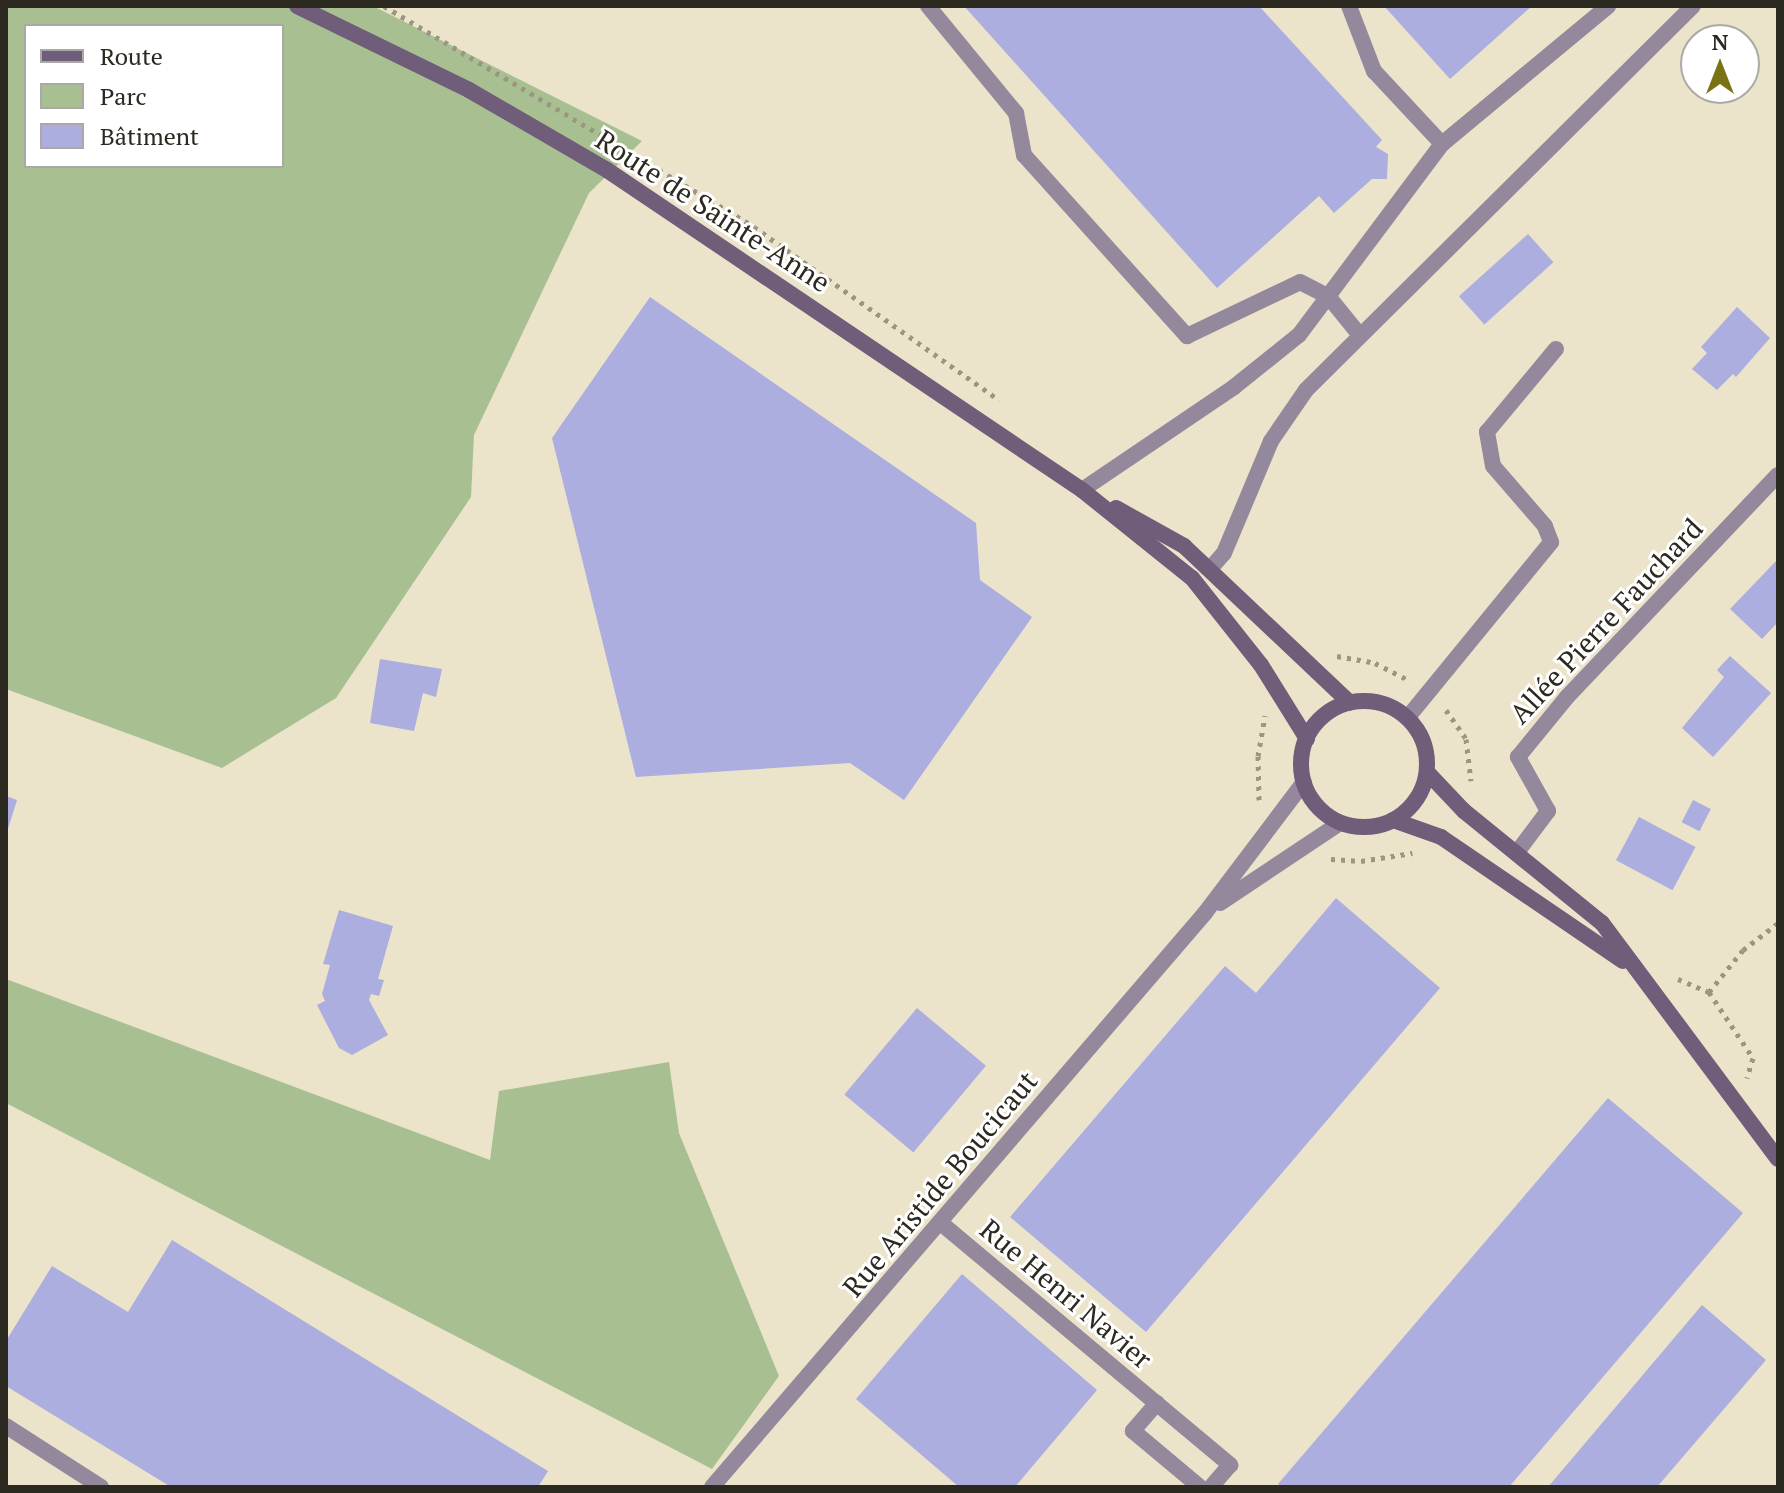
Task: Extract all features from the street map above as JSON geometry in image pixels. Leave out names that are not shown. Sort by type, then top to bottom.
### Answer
[{"type":"main road","name":"Route de Sainte-Anne","points":[[297,6],[469,90],[607,170],[1082,490],[1192,578],[1261,665],[1307,739]]},
{"type":"main road","name":"Route de Sainte-Anne","points":[[1082,490],[1184,546],[1350,703]]},
{"type":"main road","points":[[1371,702],[1408,717],[1424,744],[1427,772],[1422,792],[1393,820],[1376,827],[1340,823],[1324,813],[1304,782],[1307,739],[1317,722],[1350,703],[1371,702]]},
{"type":"main road","points":[[1427,772],[1464,811],[1518,851],[1602,923],[1778,1159]]},
{"type":"main road","points":[[1393,820],[1441,837],[1637,972]]},
{"type":"street","points":[[928,6],[1016,113],[1024,155],[1187,336],[1300,282],[1328,296],[1358,333]]},
{"type":"street","points":[[1349,6],[1374,71],[1442,144]]},
{"type":"street","points":[[1082,490],[1234,387],[1299,335],[1442,144],[1608,6]]},
{"type":"street","points":[[1210,569],[1224,553],[1271,441],[1306,390],[1358,333],[1692,6]]},
{"type":"street","points":[[1408,717],[1551,542],[1545,526],[1493,466],[1487,432],[1556,349]]},
{"type":"street","name":"Allée Pierre Fauchard","points":[[1518,851],[1548,811],[1518,757],[1567,697],[1778,475]]},
{"type":"street","name":"Rue Aristide Boucicaut","points":[[712,1487],[942,1224],[1205,913],[1304,782]]},
{"type":"street","name":"Rue Aristide Boucicaut","points":[[1205,913],[1340,823]]},
{"type":"street","name":"Rue Henri Navier","points":[[942,1224],[1230,1465],[1211,1487]]},
{"type":"street","name":"Rue Henri Navier","points":[[1157,1403],[1133,1431],[1200,1487]]},
{"type":"street","points":[[6,1426],[101,1487]]},
{"type":"path","points":[[1326,651],[1399,673]]},
{"type":"path","points":[[1264,811],[1258,797],[1258,756],[1271,702]]},
{"type":"path","points":[[1319,858],[1400,858],[1428,847]]},
{"type":"path","points":[[1709,992],[1743,950],[1778,923]]},
{"type":"green space","points":[[6,6],[373,6],[642,141],[589,193],[474,435],[471,497],[336,698],[222,768],[6,689]]},
{"type":"green space","points":[[6,979],[490,1160],[499,1091],[669,1062],[679,1133],[779,1376],[712,1469],[6,1103]]},
{"type":"building","points":[[964,6],[1259,6],[1382,140],[1376,147],[1388,154],[1387,179],[1372,179],[1334,213],[1319,196],[1217,288]]},
{"type":"building","points":[[1384,6],[1532,6],[1450,79]]},
{"type":"building","points":[[1528,234],[1553,262],[1484,324],[1459,296]]},
{"type":"building","points":[[650,297],[976,523],[980,580],[1032,617],[904,800],[850,763],[636,777],[552,438]]},
{"type":"building","points":[[1737,307],[1770,338],[1736,377],[1733,374],[1717,390],[1692,369],[1707,353],[1701,347]]},
{"type":"building","points":[[1778,559],[1778,622],[1762,639],[1730,609]]},
{"type":"building","points":[[1730,656],[1771,693],[1713,757],[1682,728],[1724,677],[1717,670]]},
{"type":"building","points":[[380,659],[442,669],[436,697],[423,693],[414,731],[370,723]]},
{"type":"building","points":[[6,796],[17,800],[7,832],[6,832]]},
{"type":"building","points":[[1693,800],[1711,809],[1699,831],[1682,822]]},
{"type":"building","points":[[1639,817],[1696,847],[1673,890],[1616,860]]},
{"type":"building","points":[[1336,898],[1440,988],[1146,1332],[1010,1217],[1225,966],[1256,993]]},
{"type":"building","points":[[339,910],[393,926],[378,979],[384,980],[379,996],[371,994],[369,1000],[388,1035],[352,1055],[339,1048],[317,1005],[325,1001],[322,994],[330,965],[323,964]]},
{"type":"building","points":[[917,1008],[986,1066],[913,1152],[844,1095]]},
{"type":"building","points":[[1608,1098],[1743,1213],[1509,1487],[1282,1487],[1278,1484]]},
{"type":"building","points":[[172,1240],[548,1471],[538,1487],[171,1487],[6,1386],[6,1341],[52,1266],[128,1312]]},
{"type":"building","points":[[962,1274],[1097,1390],[1015,1487],[959,1487],[856,1399]]},
{"type":"building","points":[[1702,1305],[1766,1360],[1657,1487],[1548,1487]]}]
